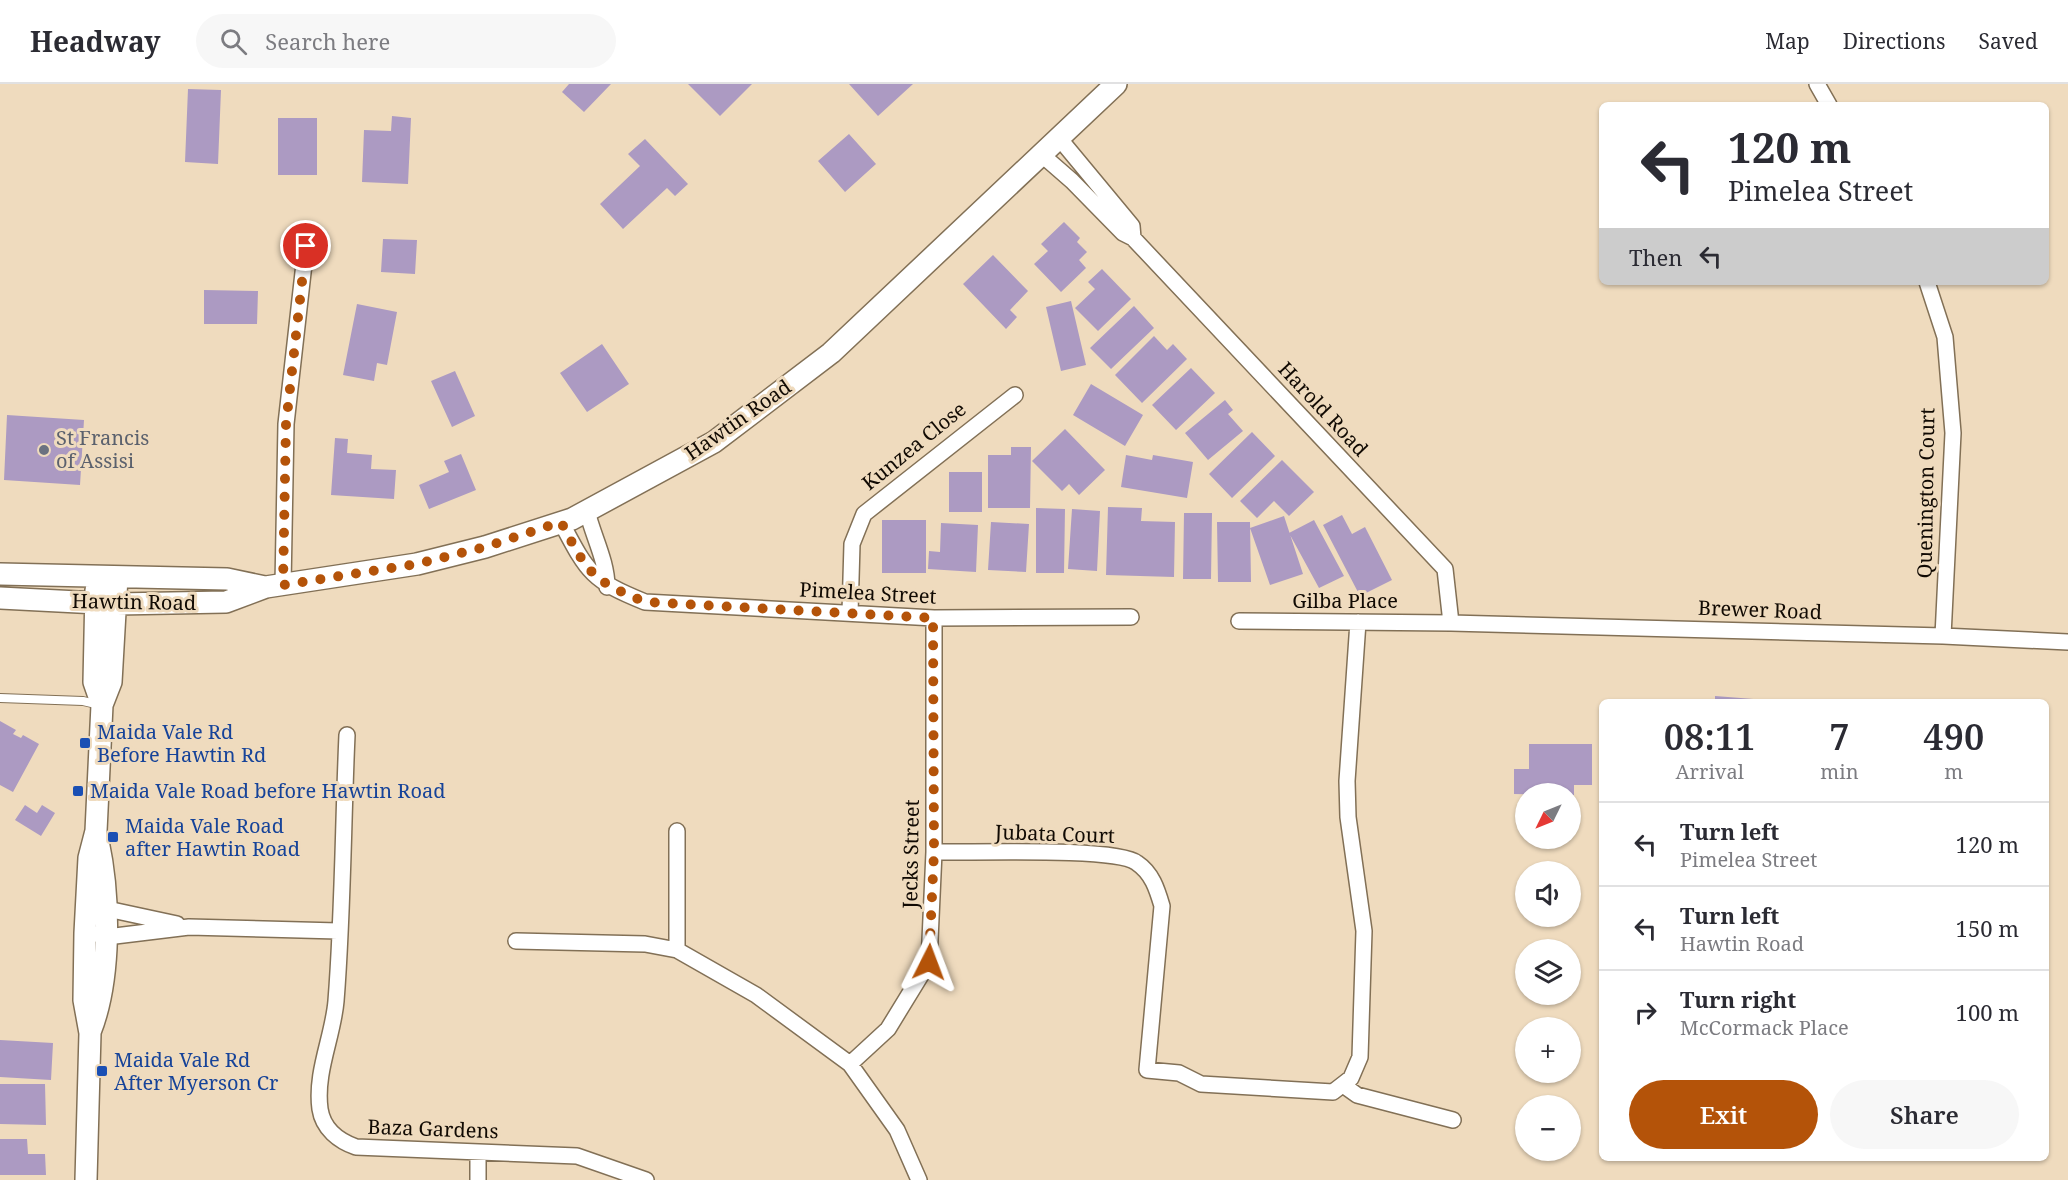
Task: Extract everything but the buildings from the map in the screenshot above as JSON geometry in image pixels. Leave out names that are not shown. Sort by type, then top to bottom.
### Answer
[{"type":"main road","name":"Hawtin Road","points":[[0,598],[117,604],[226,602],[275,586],[417,564],[485,547],[587,511],[714,442],[831,353],[1116,84]]},
{"type":"main road","name":"Hawtin Road","points":[[0,574],[227,579],[275,586]]},
{"type":"main road","points":[[102,705],[94,682],[95,602],[107,576]]},
{"type":"main road","points":[[86,1180],[90,1033],[84,1000],[97,907],[90,858],[96,831],[102,705],[111,682],[117,604],[107,576]]},
{"type":"street","points":[[1817,84],[1827,102]]},
{"type":"street","name":"Harold Road","points":[[1059,138],[1132,226],[1133,238]]},
{"type":"street","name":"Harold Road","points":[[1041,154],[1072,181],[1123,233],[1133,238],[1445,569],[1450,623]]},
{"type":"street","points":[[275,586],[286,424],[306,246]]},
{"type":"street","name":"Quenington Court","points":[[1928,285],[1944,337],[1953,433],[1943,636]]},
{"type":"street","name":"Kunzea Close","points":[[850,613],[852,544],[864,514],[1015,395]]},
{"type":"street","points":[[587,511],[596,544],[607,570],[607,587]]},
{"type":"street","name":"Pimelea Street","points":[[561,522],[592,575],[607,587],[645,602],[933,618],[1131,617]]},
{"type":"street","name":"Jecks Street","points":[[850,1064],[888,1029],[929,962],[934,852],[933,618]]},
{"type":"street","name":"Gilba Place","points":[[1239,621],[1450,623]]},
{"type":"street","points":[[1358,622],[1347,781],[1348,817],[1360,892],[1364,943],[1360,1057],[1351,1078],[1343,1085],[1357,1095],[1454,1120]]},
{"type":"street","name":"Brewer Road","points":[[1450,623],[1943,636],[2068,642]]},
{"type":"street","name":"Baza Gardens","points":[[347,735],[336,1001],[320,1083],[320,1109],[326,1125],[342,1141],[356,1147],[577,1156],[646,1180]]},
{"type":"street","points":[[677,831],[677,950]]},
{"type":"street","name":"Jubata Court","points":[[934,852],[1107,854],[1136,861],[1155,883],[1162,906],[1147,1070],[1179,1073],[1201,1084],[1333,1092],[1343,1085]]},
{"type":"street","points":[[97,907],[189,927]]},
{"type":"street","points":[[95,934],[189,927],[338,931]]},
{"type":"street","points":[[516,941],[645,944],[677,950],[756,995],[850,1064],[897,1130],[919,1180]]},
{"type":"street","points":[[478,1153],[478,1180]]},
{"type":"lane","points":[[0,698],[83,701],[102,705]]},
{"type":"place","name":"St Francis of Assisi","points":[[44,450]]},
{"type":"place","name":"Maida Vale Rd Before Hawtin Rd","points":[[85,743]]},
{"type":"place","name":"Maida Vale Road before Hawtin Road","points":[[78,791]]},
{"type":"place","name":"Maida Vale Road after Hawtin Road","points":[[113,837]]},
{"type":"place","name":"Maida Vale Rd After Myerson Cr","points":[[102,1071]]},
{"type":"route","points":[[306,246],[286,424],[283,585],[417,564],[485,547],[561,522],[592,575],[607,587],[645,602],[933,618],[934,852],[929,962]]}]
